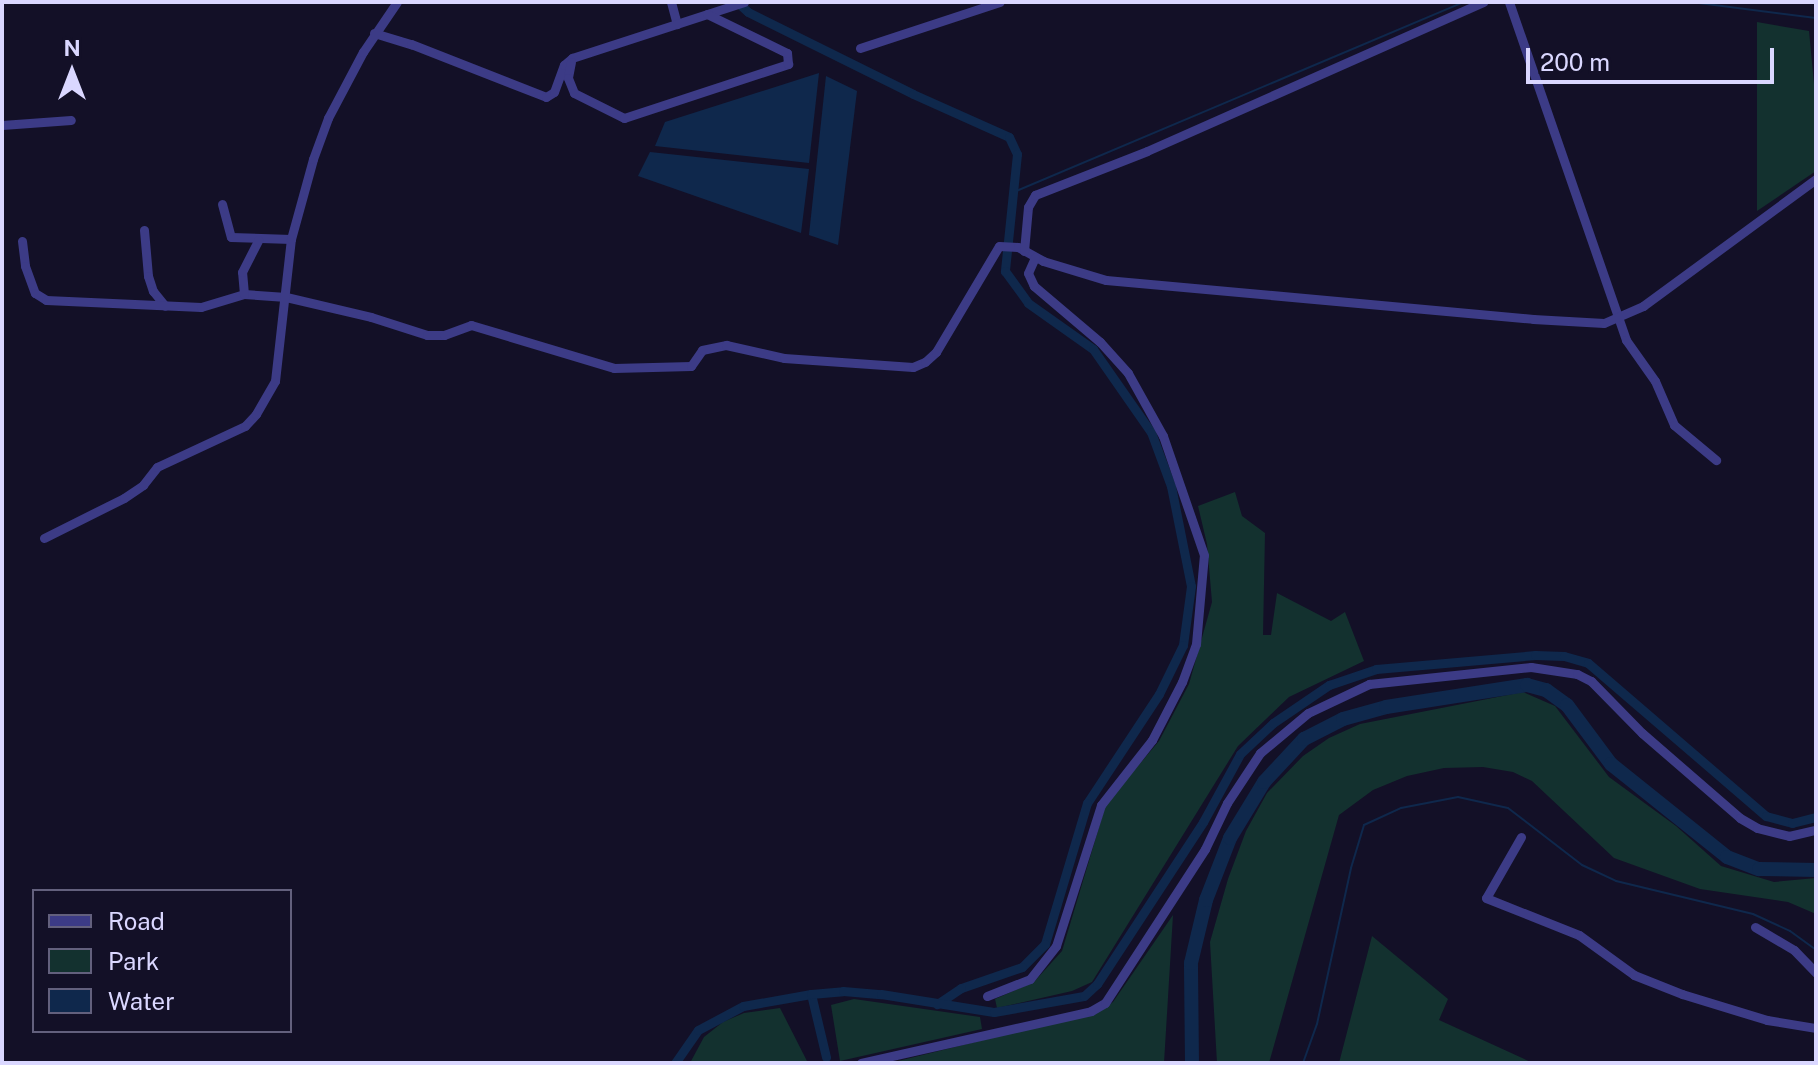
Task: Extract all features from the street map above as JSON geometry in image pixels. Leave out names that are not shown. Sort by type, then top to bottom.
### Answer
[{"type":"street","points":[[44,538],[124,498],[143,485],[165,462],[245,426],[275,381],[291,239],[313,159],[328,118],[374,33],[397,2]]},
{"type":"street","points":[[671,2],[677,24]]},
{"type":"street","points":[[374,33],[472,67],[541,97],[554,92],[564,65],[572,58],[744,2]]},
{"type":"street","points":[[860,48],[1000,2]]},
{"type":"street","points":[[1021,249],[1028,207],[1035,195],[1147,151],[1483,2]]},
{"type":"street","points":[[1509,2],[1626,340],[1655,381],[1674,425],[1716,460]]},
{"type":"street","points":[[572,58],[568,78],[574,93],[624,118],[788,64],[787,53],[707,14]]},
{"type":"street","points":[[2,125],[71,120]]},
{"type":"street","points":[[22,241],[25,266],[35,293],[46,300],[201,307],[244,294],[286,297],[371,317],[427,335],[444,335],[471,325],[614,368],[691,366],[702,350],[726,345],[784,358],[913,367],[936,352],[999,246],[1021,249],[1035,257],[1106,280],[1604,323],[1643,306],[1816,179]]},
{"type":"street","points":[[222,204],[231,237],[291,239]]},
{"type":"street","points":[[144,230],[148,276],[153,291],[165,306]]},
{"type":"street","points":[[244,294],[242,272],[258,240]]},
{"type":"street","points":[[987,996],[1030,979],[1056,946],[1101,805],[1152,740],[1182,682],[1196,644],[1202,592],[1204,555],[1163,436],[1128,373],[1100,342],[1034,286],[1028,273],[1035,257]]},
{"type":"street","points":[[861,1063],[1091,1011],[1105,1003],[1205,849],[1227,803],[1260,753],[1308,713],[1369,684],[1531,667],[1577,674],[1591,681],[1642,733],[1740,818],[1757,828],[1789,836],[1816,830]]},
{"type":"street","points":[[1521,837],[1486,898],[1579,935],[1634,975],[1682,994],[1767,1020],[1816,1028]]},
{"type":"street","points":[[1755,927],[1794,950],[1816,973]]},
{"type":"green space","points":[[1757,22],[1809,31],[1816,105],[1816,171],[1757,211]]},
{"type":"green space","points":[[1235,492],[1242,516],[1265,533],[1263,635],[1271,635],[1277,593],[1331,621],[1345,612],[1364,661],[1289,697],[1238,746],[1092,982],[1072,991],[997,1008],[995,999],[1034,982],[1062,951],[1106,804],[1159,741],[1189,684],[1212,602],[1207,544],[1198,506]]},
{"type":"green space","points":[[1523,692],[1555,706],[1609,777],[1676,826],[1721,866],[1774,882],[1816,878],[1816,914],[1788,902],[1700,889],[1614,858],[1532,781],[1513,772],[1483,767],[1444,768],[1407,776],[1373,790],[1339,815],[1269,1063],[1217,1063],[1210,942],[1246,831],[1267,793],[1303,756],[1329,738],[1360,724]]},
{"type":"green space","points":[[1173,915],[1164,1063],[890,1063],[1101,1011],[1113,1002]]},
{"type":"green space","points":[[1372,936],[1448,999],[1439,1020],[1533,1063],[1339,1063]]},
{"type":"green space","points":[[854,999],[980,1017],[982,1029],[840,1061],[831,1005]]},
{"type":"green space","points":[[780,1008],[808,1063],[690,1063],[704,1037],[723,1022],[744,1013]]},
{"type":"water","points":[[819,73],[809,163],[655,146],[665,122]]},
{"type":"water","points":[[826,76],[857,91],[838,245],[809,235]]},
{"type":"water","points":[[650,152],[809,169],[801,233],[638,176]]},
{"type":"waterway","points":[[737,2],[748,12],[913,94],[1009,137],[1017,154],[1005,271],[1028,303],[1093,349],[1151,432],[1171,486],[1191,586],[1183,645],[1159,694],[1087,803],[1045,944],[1022,967],[961,988],[937,1004]]},
{"type":"waterway","points":[[1014,192],[1464,2]]},
{"type":"waterway","points":[[1691,2],[1816,18]]},
{"type":"waterway","points":[[675,1063],[698,1030],[743,1006],[811,994],[843,991],[881,994],[994,1012],[1084,996],[1097,984],[1203,822],[1240,754],[1273,723],[1329,685],[1376,669],[1535,655],[1564,656],[1588,663],[1766,816],[1792,823],[1816,817]]},
{"type":"waterway","points":[[1192,1063],[1191,963],[1206,900],[1230,838],[1264,782],[1304,739],[1343,719],[1386,707],[1527,685],[1546,690],[1567,705],[1611,764],[1727,857],[1759,869],[1816,870]]},
{"type":"waterway","points":[[1303,1063],[1317,1024],[1351,868],[1364,825],[1401,808],[1458,797],[1508,808],[1582,865],[1616,881],[1753,914],[1790,931],[1816,950]]},
{"type":"waterway","points":[[811,994],[826,1057]]}]
